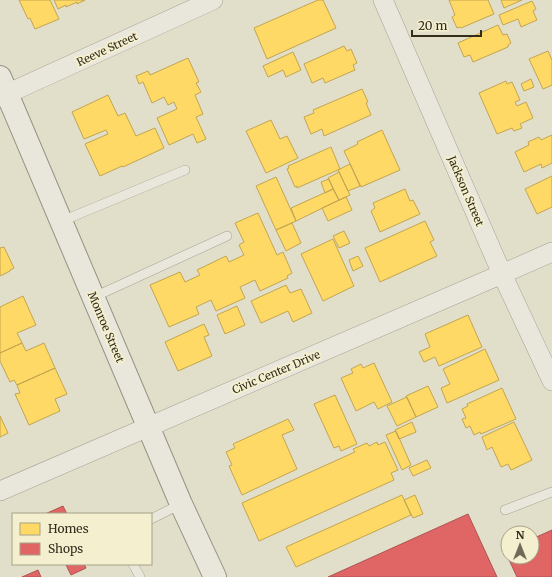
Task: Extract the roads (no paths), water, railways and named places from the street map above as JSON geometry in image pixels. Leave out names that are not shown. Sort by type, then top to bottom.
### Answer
[{"type":"main road","name":"Monroe Street","points":[[3,89],[62,221],[181,504],[215,577]]},
{"type":"street","name":"Reeve Street","points":[[3,89],[213,0]]},
{"type":"street","name":"Jackson Street","points":[[383,0],[502,274],[552,381]]},
{"type":"street","name":"Civic Center Drive","points":[[0,491],[552,252]]},
{"type":"lane","points":[[62,221],[184,170]]},
{"type":"lane","points":[[94,297],[226,236]]},
{"type":"lane","points":[[505,510],[552,492]]},
{"type":"lane","points":[[152,518],[181,504]]},
{"type":"lane","points":[[134,565],[140,577]]}]
